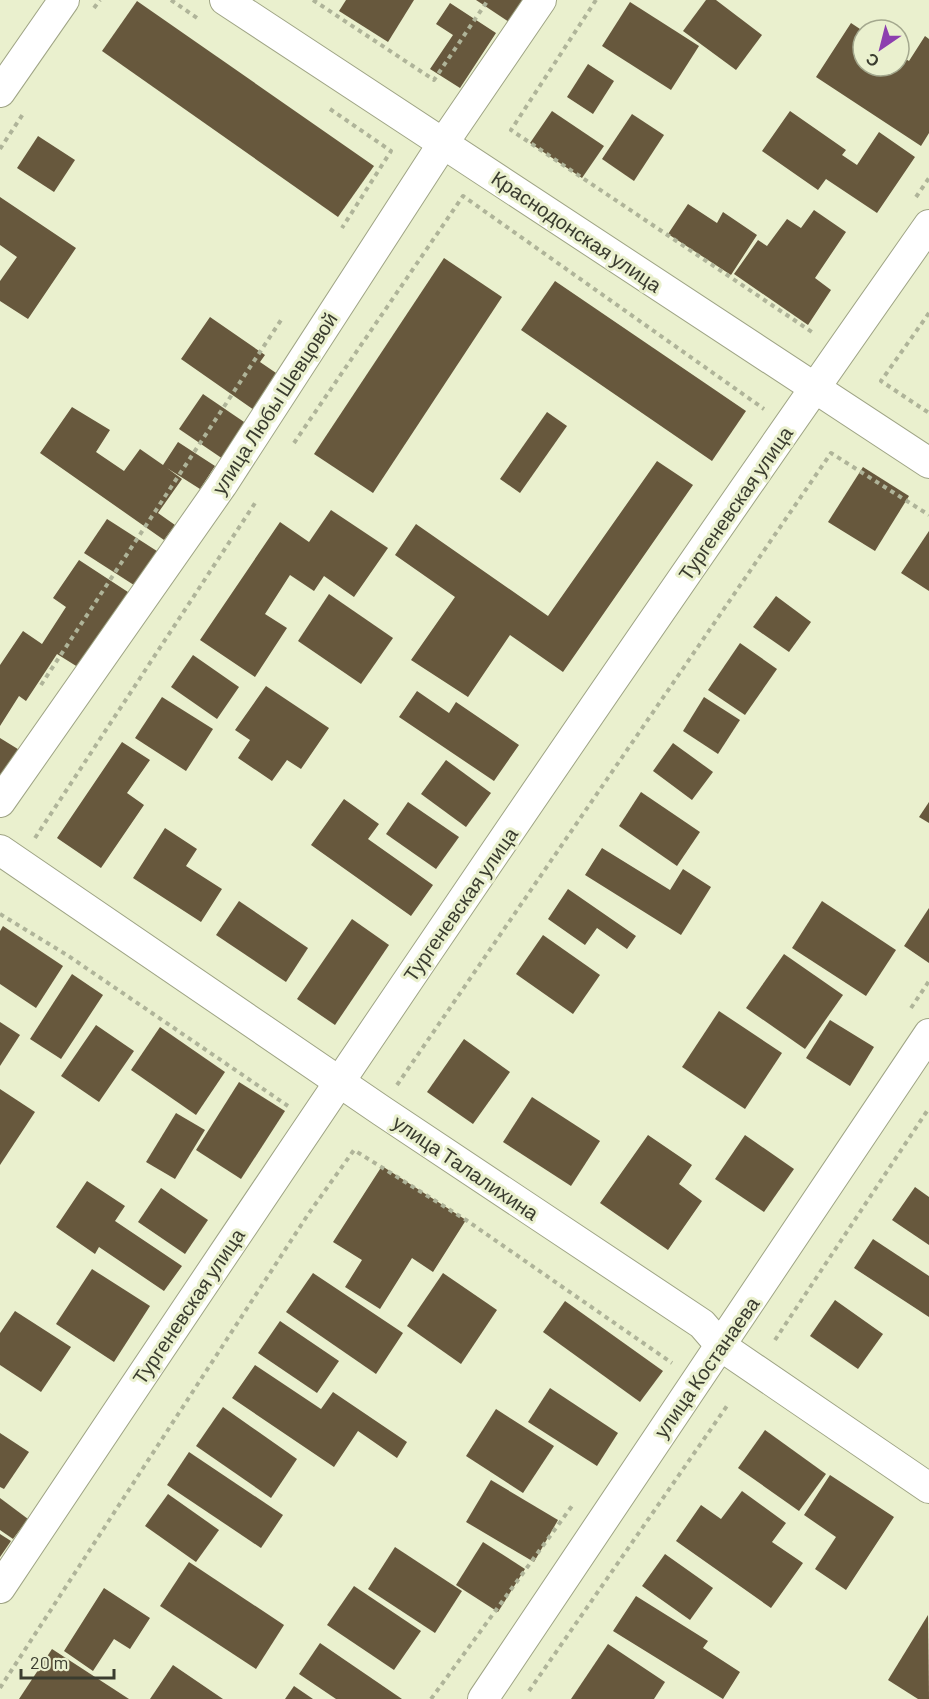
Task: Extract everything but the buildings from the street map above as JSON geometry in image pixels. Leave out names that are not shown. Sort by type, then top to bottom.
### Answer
[{"type":"street","points":[[0,92],[64,0]]},
{"type":"street","name":"Краснодонская улица","points":[[225,0],[929,463]]},
{"type":"street","name":"улица Любы Шевцовой","points":[[0,802],[222,485],[444,142],[541,0]]},
{"type":"street","name":"Тургеневская улица","points":[[0,1588],[338,1081],[814,387],[919,216]]},
{"type":"street","name":"улица Талалихина","points":[[0,850],[338,1081],[702,1324],[721,1346],[929,1488]]},
{"type":"street","name":"улица Костанаева","points":[[483,1699],[929,1034]]},
{"type":"path","points":[[313,0],[434,80],[488,0]]},
{"type":"path","points":[[596,0],[511,130],[820,337]]},
{"type":"path","points":[[342,228],[392,151]]},
{"type":"path","points":[[919,216],[929,178]]},
{"type":"path","points":[[294,443],[464,196],[764,408]]},
{"type":"path","points":[[929,313],[881,381],[929,413]]},
{"type":"path","points":[[39,688],[282,320]]},
{"type":"path","points":[[396,1088],[831,453],[929,515]]},
{"type":"path","points":[[31,844],[257,500]]},
{"type":"path","points":[[0,914],[67,955],[293,1109]]},
{"type":"path","points":[[775,1340],[929,1108]]},
{"type":"path","points":[[0,1688],[303,1223],[354,1150],[466,1220],[676,1366]]},
{"type":"path","points":[[523,1699],[729,1403]]},
{"type":"path","points":[[431,1699],[578,1499]]}]
